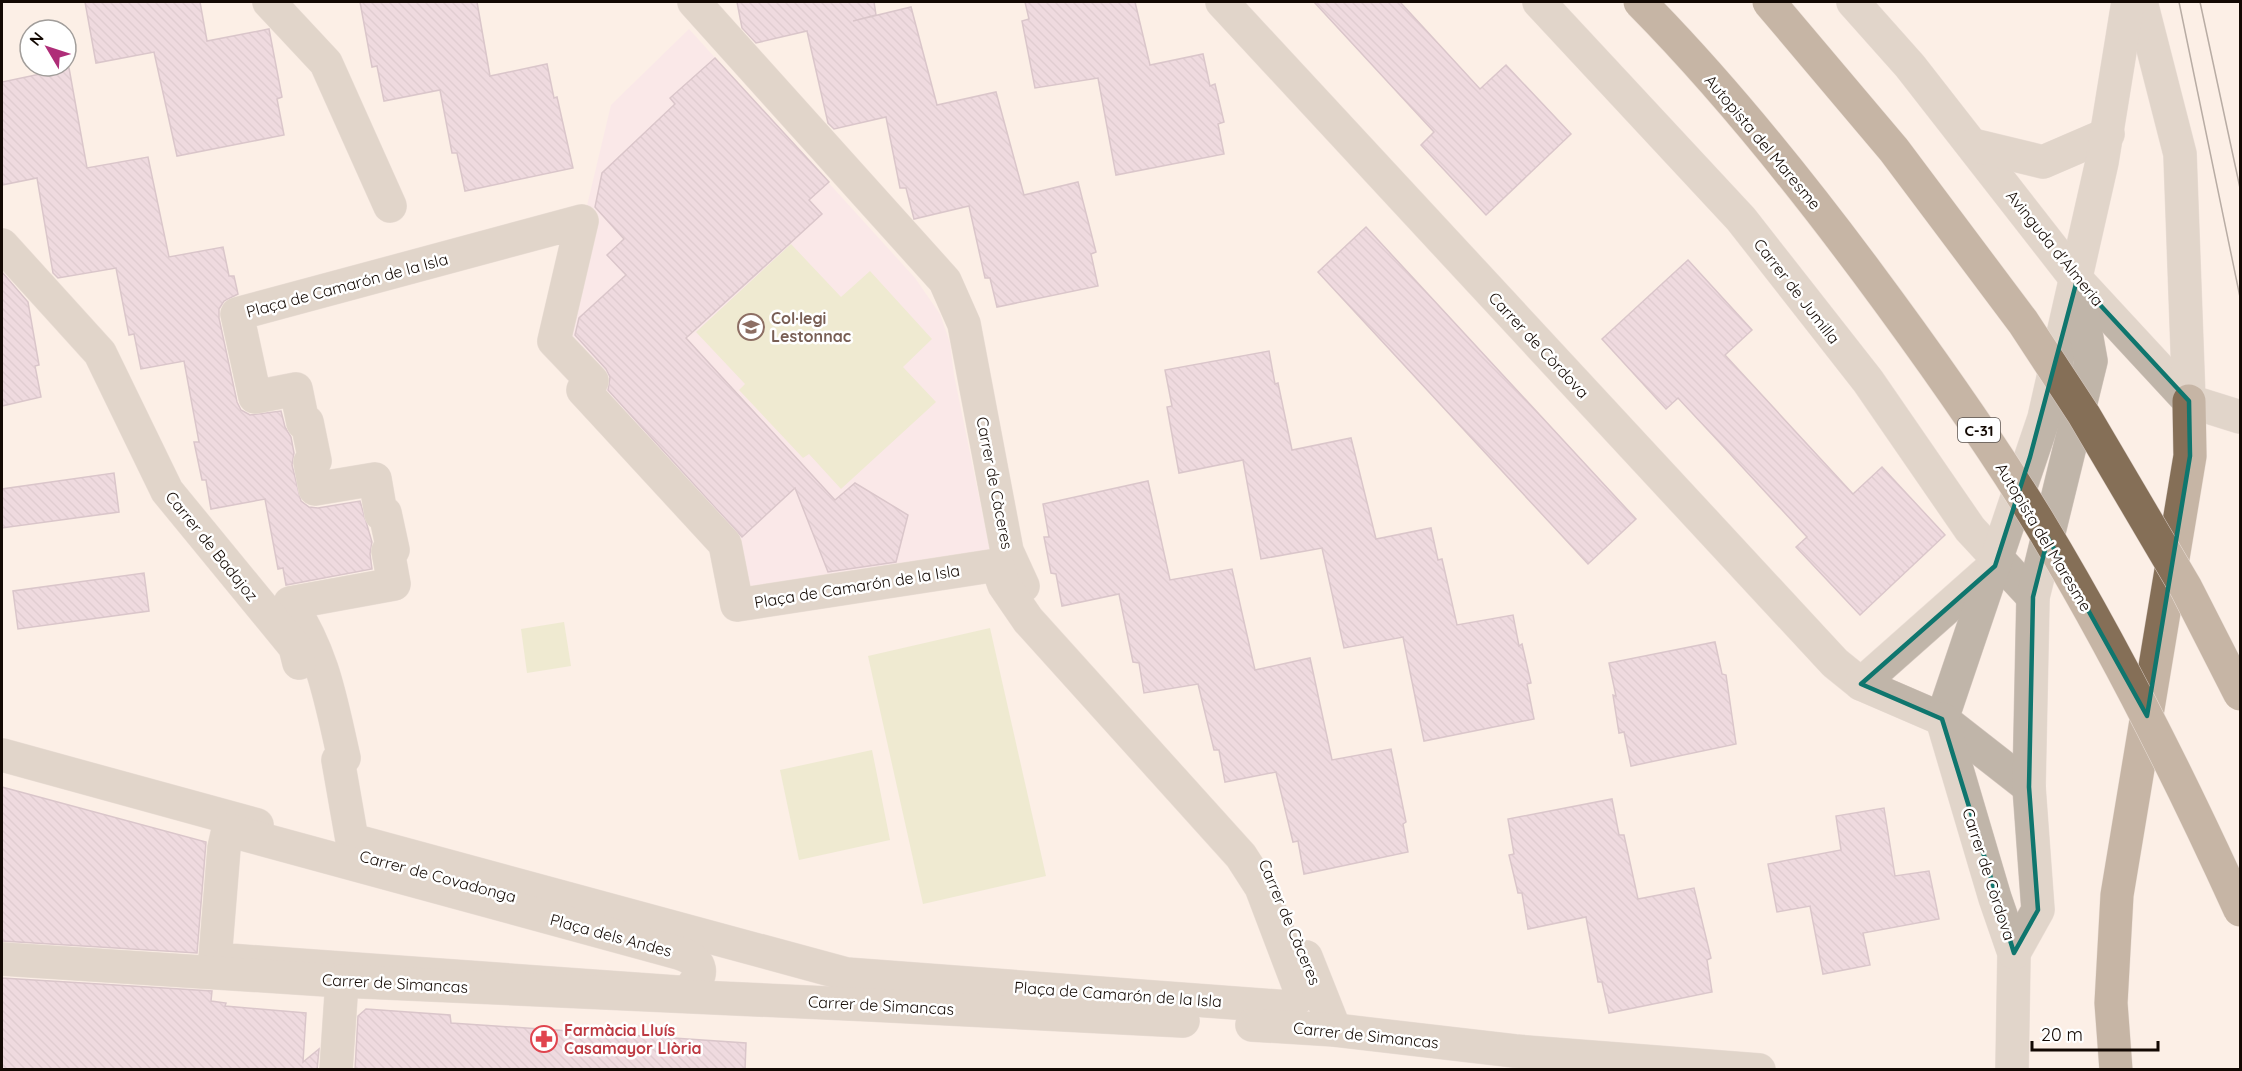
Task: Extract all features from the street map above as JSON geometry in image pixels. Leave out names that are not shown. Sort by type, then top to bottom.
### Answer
[{"type":"highway","name":"Autopista del Maresme","points":[[1640,2],[1732,104],[1808,194],[1947,381],[2040,525],[2126,678],[2196,813],[2241,910]]},
{"type":"highway","points":[[1769,2],[1894,150],[2023,322],[2084,415],[2186,588],[2241,694]]},
{"type":"highway","points":[[2116,1070],[2111,1003],[2117,895],[2190,456],[2189,401]]},
{"type":"street","points":[[269,2],[326,63],[390,206]]},
{"type":"street","name":"Carrer de Càceres","points":[[694,2],[945,281],[964,324],[1007,551],[1020,583],[1260,853],[1282,898],[1335,1030]]},
{"type":"street","name":"Carrer de Còrdova","points":[[1222,2],[1835,663],[1861,684],[1942,719],[2029,787]]},
{"type":"street","name":"Carrer de Jumilla","points":[[1539,2],[1741,219],[1868,381],[1970,530],[1996,563],[2033,597]]},
{"type":"street","name":"Avinguda d'Almeria","points":[[1852,2],[1910,66],[2077,280],[2189,401]]},
{"type":"street","points":[[1942,719],[2044,418],[2077,280],[2108,134],[2127,2]]},
{"type":"street","points":[[2141,2],[2180,154],[2189,401],[2241,417]]},
{"type":"street","points":[[1973,145],[2043,162],[2108,134]]},
{"type":"street","name":"Plaça de Camarón de la Isla","points":[[582,221],[554,341],[592,381],[583,390],[725,544],[737,605],[997,565],[1004,585],[1028,621],[1241,856],[1261,887],[1299,987],[1300,995],[1288,1007],[846,974],[352,840],[338,760],[344,758],[322,664],[308,631],[290,603],[394,584],[388,551],[393,550],[385,513],[381,514],[375,479],[315,489],[310,462],[315,460],[307,422],[303,423],[296,389],[255,397],[237,314],[582,221]]},
{"type":"street","name":"Carrer de Badajoz","points":[[2,245],[100,353],[166,491],[295,647],[333,808],[334,847]]},
{"type":"street","points":[[2014,953],[2038,910],[2029,787],[2033,597],[2091,362],[2077,280]]},
{"type":"street","points":[[1861,684],[1996,563]]},
{"type":"street","name":"Carrer de Còrdova","points":[[1942,719],[1995,898],[2014,953],[2012,1070]]},
{"type":"street","name":"Carrer de Covadonga","points":[[2,755],[484,887],[872,1005]]},
{"type":"street","name":"Plaça dels Andes","points":[[228,830],[680,953],[693,959],[700,970],[695,985],[687,992],[681,992],[215,959],[224,848],[228,830]]},
{"type":"street","name":"Carrer de Simancas","points":[[2,959],[342,981],[872,1005],[1335,1030],[1513,1060],[1759,1070]]},
{"type":"street","points":[[336,1070],[342,981]]},
{"type":"highlighted area","points":[[2077,280],[2189,401],[2190,456],[2147,716],[2048,538],[2033,597],[2029,787],[2038,910],[2014,953],[1942,719],[1861,684],[1995,566],[2030,457]]},
{"type":"shaded area","name":"Col·legi Lestonnac","points":[[689,29],[915,278],[940,314],[950,343],[954,375],[993,565],[737,603],[725,544],[555,340],[611,105]]},
{"type":"green space","points":[[791,244],[841,297],[870,271],[932,339],[903,367],[936,402],[841,489],[809,454],[803,458],[739,390],[745,384],[696,332]]},
{"type":"green space","points":[[564,622],[571,666],[527,673],[521,629]]},
{"type":"green space","points":[[990,628],[1046,876],[923,904],[868,656]]},
{"type":"green space","points":[[872,750],[890,840],[799,860],[780,770]]},
{"type":"building","points":[[85,2],[200,2],[207,41],[269,29],[282,97],[277,99],[284,135],[177,156],[154,52],[96,63]]},
{"type":"building","points":[[360,2],[477,2],[490,76],[547,64],[573,168],[465,191],[457,153],[452,153],[440,90],[384,101],[377,66],[372,67]]},
{"type":"building","points":[[737,2],[874,2],[876,15],[853,21],[911,7],[937,105],[996,92],[1024,195],[1078,182],[1096,252],[1091,254],[1098,286],[997,307],[990,278],[985,278],[969,206],[914,219],[906,188],[900,188],[886,117],[834,129],[828,123],[807,31],[756,43],[742,28]]},
{"type":"building","points":[[1025,2],[1135,2],[1150,65],[1203,54],[1210,86],[1215,84],[1224,122],[1218,124],[1224,154],[1116,175],[1098,78],[1035,88],[1022,21],[1029,19]]},
{"type":"building","points":[[1314,2],[1400,2],[1480,89],[1506,65],[1571,134],[1486,215],[1421,145],[1434,132]]},
{"type":"building","points":[[715,58],[829,182],[809,200],[822,214],[686,338],[835,500],[855,483],[908,515],[896,562],[828,572],[795,488],[742,537],[608,390],[610,377],[606,369],[575,335],[579,318],[626,275],[607,255],[624,239],[595,207],[602,173],[675,104],[670,98]]},
{"type":"building","points":[[21,78],[71,78],[87,168],[148,157],[169,257],[223,247],[229,276],[234,276],[238,294],[224,301],[219,309],[237,402],[241,410],[250,415],[281,411],[285,427],[291,437],[294,453],[292,465],[301,501],[309,507],[318,508],[360,501],[372,542],[370,554],[372,569],[286,585],[283,568],[278,569],[265,499],[211,509],[206,480],[202,480],[194,442],[199,442],[184,361],[141,369],[134,334],[129,335],[116,268],[58,278],[53,273],[37,178],[2,185],[2,82]]},
{"type":"building","points":[[1366,227],[1636,519],[1588,564],[1318,272]]},
{"type":"building","points":[[1688,260],[1752,330],[1725,355],[1853,494],[1882,467],[1945,535],[1860,615],[1796,547],[1807,537],[1678,398],[1666,409],[1602,339]]},
{"type":"building","points":[[2,272],[28,302],[39,365],[35,366],[41,397],[2,406]]},
{"type":"building","points":[[1269,351],[1292,450],[1351,438],[1376,539],[1431,528],[1438,560],[1442,559],[1457,625],[1513,615],[1519,646],[1522,644],[1531,683],[1527,684],[1534,719],[1424,741],[1403,637],[1344,648],[1322,548],[1261,559],[1243,460],[1179,473],[1167,407],[1172,406],[1165,370]]},
{"type":"building","points":[[114,473],[119,512],[2,528],[2,489]]},
{"type":"building","points":[[1148,481],[1170,580],[1232,569],[1255,670],[1310,658],[1332,760],[1391,749],[1406,822],[1403,824],[1408,852],[1304,874],[1298,841],[1293,842],[1276,772],[1225,782],[1219,750],[1214,750],[1198,684],[1144,693],[1139,663],[1133,662],[1119,594],[1062,606],[1056,574],[1051,573],[1044,537],[1049,537],[1043,504]]},
{"type":"building","points":[[144,573],[149,611],[18,629],[13,591]]},
{"type":"building","points":[[1715,642],[1722,674],[1726,675],[1736,744],[1631,766],[1624,732],[1619,733],[1613,695],[1616,696],[1609,663]]},
{"type":"building","points":[[2,787],[206,842],[197,953],[2,941]]},
{"type":"building","points":[[1612,799],[1619,835],[1624,835],[1638,899],[1694,888],[1711,958],[1707,960],[1712,992],[1609,1013],[1602,982],[1598,982],[1586,917],[1528,929],[1522,893],[1518,893],[1509,855],[1514,854],[1508,819]]},
{"type":"building","points":[[1884,808],[1895,876],[1929,871],[1939,919],[1863,933],[1870,965],[1823,974],[1810,906],[1777,912],[1768,864],[1841,850],[1836,816]]},
{"type":"building","points":[[2,978],[212,991],[211,1001],[226,1003],[225,1006],[306,1013],[303,1062],[319,1049],[317,1070],[2,1070]]},
{"type":"building","points":[[366,1009],[450,1015],[451,1023],[746,1043],[745,1070],[355,1070],[358,1016]]},
{"type":"tram line","points":[[2179,2],[2240,297]]},
{"type":"tram line","points":[[2200,2],[2240,188]]},
{"type":"place","name":"Col·legi Lestonnac","points":[[751,327]]},
{"type":"place","name":"Farmàcia Lluís Casamayor Llòria","points":[[544,1039]]}]
